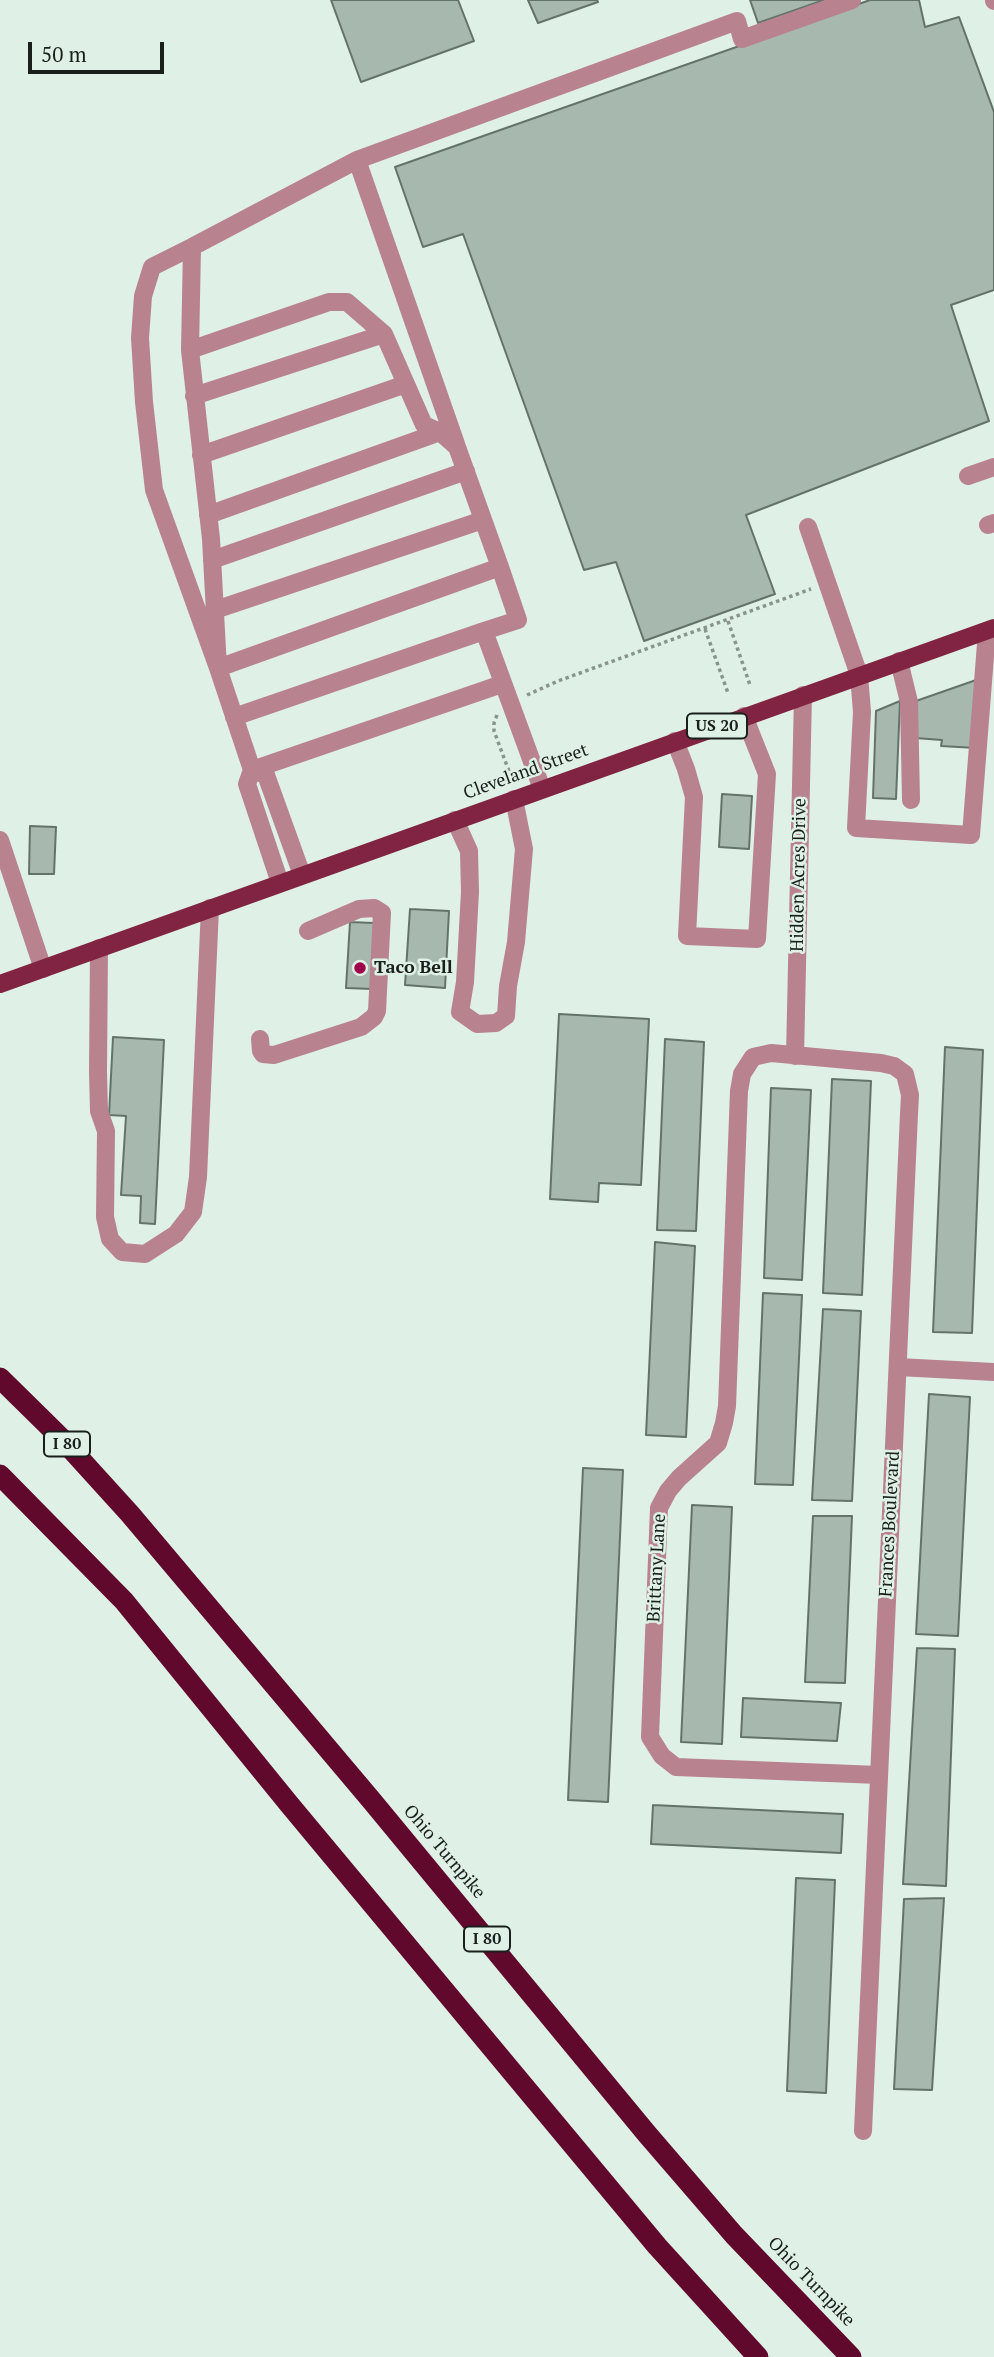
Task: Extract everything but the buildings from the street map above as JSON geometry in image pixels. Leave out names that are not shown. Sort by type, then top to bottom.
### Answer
[{"type":"highway","name":"Ohio Turnpike","points":[[0,1378],[61,1438],[130,1514],[647,2134],[734,2235],[851,2357]]},
{"type":"highway","points":[[0,1475],[124,1601],[289,1804],[657,2246],[758,2357]]},
{"type":"main road","name":"Cleveland Street","points":[[43,969],[990,630]]},
{"type":"main road","name":"US 20","points":[[0,984],[43,969]]},
{"type":"street","points":[[280,883],[247,784],[252,770],[154,490],[140,338],[142,296],[152,267],[357,160],[737,21],[742,39],[852,0]]},
{"type":"street","points":[[234,718],[517,620],[357,160]]},
{"type":"street","points":[[192,247],[190,350],[212,560],[218,668]]},
{"type":"street","points":[[190,350],[329,303],[347,302],[384,334],[424,425],[440,432],[457,447]]},
{"type":"street","points":[[194,396],[384,334]]},
{"type":"street","points":[[201,455],[407,384]]},
{"type":"street","points":[[208,515],[440,432]]},
{"type":"street","points":[[968,476],[994,467]]},
{"type":"street","points":[[212,560],[466,471]]},
{"type":"street","points":[[215,610],[483,520]]},
{"type":"street","points":[[808,527],[859,675],[862,712],[856,828],[971,835],[990,630]]},
{"type":"street","points":[[218,668],[500,567]]},
{"type":"street","points":[[484,631],[542,789]]},
{"type":"street","points":[[899,661],[909,702],[911,800]]},
{"type":"street","points":[[252,770],[502,684]]},
{"type":"street","name":"Hidden Acres Drive","points":[[795,1056],[803,695]]},
{"type":"street","points":[[675,741],[694,797],[687,936],[757,939],[767,774],[744,716]]},
{"type":"street","points":[[252,770],[265,775],[302,875]]},
{"type":"street","points":[[455,820],[469,851],[470,892],[465,982],[460,1012],[477,1024],[496,1023],[506,1016],[524,849],[514,799]]},
{"type":"street","points":[[0,840],[43,969]]},
{"type":"street","points":[[99,948],[98,1072],[99,1111],[106,1131],[105,1217],[110,1239],[122,1252],[145,1254],[176,1234],[193,1212],[198,1177],[210,908]]},
{"type":"street","points":[[260,1039],[263,1054],[274,1055],[361,1027],[374,1017],[377,1011],[382,913],[374,908],[359,909],[308,931]]},
{"type":"street","name":"Frances Boulevard","points":[[753,1057],[771,1053],[881,1063],[894,1066],[905,1074],[909,1083],[863,2131]]},
{"type":"street","name":"Brittany Lane","points":[[753,1057],[742,1074],[739,1091],[727,1406],[718,1443],[680,1478],[659,1508],[650,1737],[662,1756],[676,1767],[879,1775]]},
{"type":"street","points":[[898,1367],[994,1372]]},
{"type":"path","points":[[519,699],[558,681],[806,593],[813,588]]},
{"type":"path","points":[[727,621],[750,685]]},
{"type":"path","points":[[705,629],[727,693]]},
{"type":"path","points":[[501,711],[496,717],[494,731],[510,774]]},
{"type":"place","name":"Taco Bell","points":[[360,968]]}]
